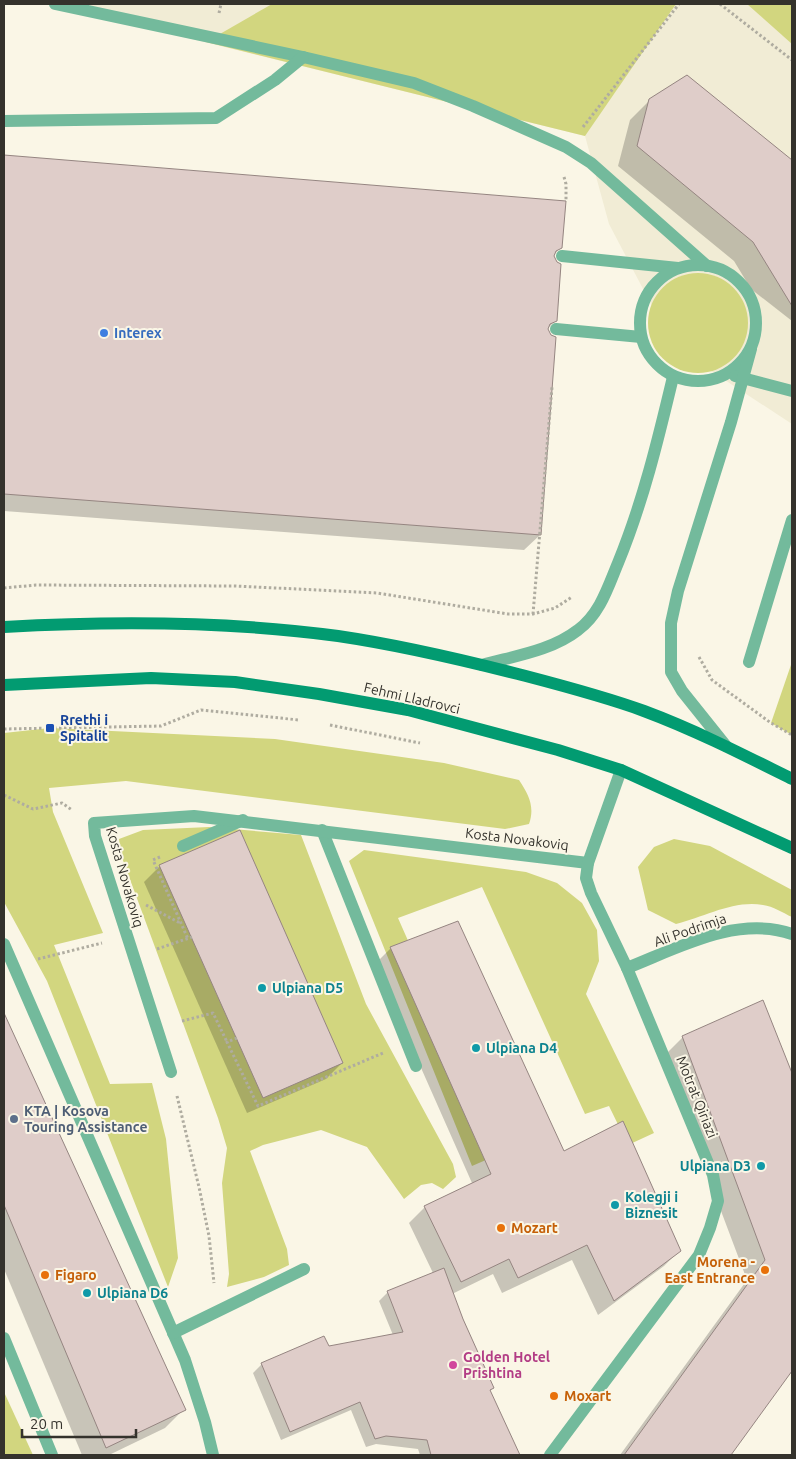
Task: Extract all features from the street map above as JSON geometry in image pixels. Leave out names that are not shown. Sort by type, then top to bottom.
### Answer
[{"type":"main road","points":[[4,627],[117,623],[268,630],[338,636],[482,665],[620,703],[726,746],[792,780]]},
{"type":"main road","name":"Fehmi Lladrovci","points":[[4,685],[150,678],[235,682],[319,694],[408,710],[558,750],[621,770],[792,848]]},
{"type":"street","points":[[54,4],[303,56],[414,84],[520,125],[566,147],[591,163],[707,266]]},
{"type":"street","points":[[4,121],[216,118],[275,80],[303,56]]},
{"type":"street","points":[[562,256],[678,268],[693,265],[707,266],[724,272],[739,282],[750,297],[755,314],[756,332],[742,378],[732,422],[678,591],[672,624],[671,672],[682,691],[726,746]]},
{"type":"street","points":[[678,268],[660,279],[646,295],[639,316],[641,337],[647,353],[658,367],[673,377],[695,382],[717,379],[737,367],[751,349]]},
{"type":"street","points":[[556,329],[641,337]]},
{"type":"street","points":[[726,374],[792,391]]},
{"type":"street","points":[[482,665],[553,645],[578,630],[595,614],[608,587],[642,499],[673,377]]},
{"type":"street","points":[[749,662],[792,520]]},
{"type":"street","points":[[588,863],[621,770]]},
{"type":"street","name":"Kosta Novakoviq","points":[[171,1072],[95,836],[94,823],[194,816],[244,820],[588,863]]},
{"type":"street","points":[[183,846],[244,820]]},
{"type":"street","points":[[322,830],[416,1066]]},
{"type":"street","name":"Motrat Qiriazi","points":[[550,1455],[699,1255],[718,1201],[712,1175],[627,968],[591,893],[586,878],[588,863]]},
{"type":"street","name":"Ali Podrimja","points":[[627,968],[705,937],[743,928],[775,928],[792,934]]},
{"type":"street","points":[[4,944],[173,1333],[194,1386],[213,1455]]},
{"type":"street","points":[[173,1333],[304,1268]]},
{"type":"street","points":[[4,1338],[52,1455]]},
{"type":"path","points":[[581,129],[679,4]]},
{"type":"path","points":[[720,4],[792,60]]},
{"type":"path","points":[[533,614],[552,387]]},
{"type":"path","points":[[4,588],[36,585],[236,586],[340,591],[377,593],[508,614],[533,614],[555,608],[573,595],[595,614]]},
{"type":"path","points":[[672,651],[698,655],[712,680],[764,718],[792,735]]},
{"type":"path","points":[[4,729],[161,726],[201,710],[300,720]]},
{"type":"path","points":[[329,725],[424,744]]},
{"type":"path","points":[[4,796],[33,809],[62,803],[94,823]]},
{"type":"path","points":[[153,860],[188,939],[192,937]]},
{"type":"path","points":[[59,953],[104,942]]},
{"type":"path","points":[[157,1028],[213,1013],[258,1106],[408,1044]]},
{"type":"path","points":[[227,1042],[237,1038]]},
{"type":"path","points":[[171,1072],[209,1236],[214,1279],[209,1316]]},
{"type":"shaded area","points":[[50,4],[792,4],[792,424],[673,346],[609,224],[585,136]]},
{"type":"green space","points":[[272,4],[676,4],[585,136],[206,42]]},
{"type":"green space","points":[[747,4],[792,4],[792,44]]},
{"type":"green space","points":[[698,273],[717,277],[733,288],[744,304],[748,323],[744,342],[733,358],[717,369],[698,373],[679,369],[663,358],[652,342],[648,323],[652,304],[663,288],[679,277]]},
{"type":"green space","points":[[792,662],[792,735],[771,723]]},
{"type":"green space","points":[[50,728],[275,739],[444,763],[519,780],[530,801],[531,818],[529,824],[505,829],[126,781],[49,788],[53,812],[103,933],[54,945],[110,1084],[152,1083],[166,1139],[178,1258],[168,1287],[47,981],[4,902],[4,733]]},
{"type":"green space","points":[[209,827],[301,835],[366,1004],[453,1164],[456,1177],[443,1189],[432,1183],[421,1185],[404,1199],[367,1147],[321,1130],[263,1145],[250,1151],[287,1249],[289,1265],[264,1277],[227,1287],[229,1274],[222,1183],[227,1148],[218,1118],[121,855],[119,839],[143,830]]},
{"type":"green space","points":[[674,839],[710,846],[792,890],[792,917],[770,907],[752,904],[730,907],[676,924],[648,910],[638,867],[654,847]]},
{"type":"green space","points":[[364,850],[526,872],[557,883],[582,903],[597,930],[599,961],[586,994],[654,1133],[628,1145],[609,1106],[585,1114],[482,887],[398,918],[502,1153],[472,1166],[349,861]]},
{"type":"green space","points":[[4,1392],[33,1455],[4,1455]]},
{"type":"building","points":[[687,75],[792,160],[792,306],[753,242],[637,146],[649,99]]},
{"type":"building","points":[[4,155],[566,201],[562,248],[556,251],[554,256],[557,262],[561,264],[557,321],[550,324],[548,329],[551,335],[556,337],[541,535],[4,494]]},
{"type":"building","name":"Ulpiana D5","points":[[240,830],[343,1063],[263,1098],[159,865]]},
{"type":"building","points":[[458,921],[564,1151],[623,1121],[681,1251],[614,1301],[587,1245],[518,1278],[509,1259],[461,1282],[424,1206],[491,1174],[390,947]]},
{"type":"building","name":"Ulpiana D3","points":[[763,1000],[792,1073],[792,1371],[731,1455],[624,1455],[765,1260],[682,1036]]},
{"type":"building","name":"Ulpiana D6","points":[[4,1013],[186,1410],[106,1448],[4,1205]]},
{"type":"building","points":[[444,1268],[463,1319],[494,1388],[490,1390],[520,1455],[431,1455],[427,1440],[386,1436],[375,1439],[360,1402],[290,1432],[261,1363],[324,1336],[329,1346],[403,1332],[387,1291]]},
{"type":"place","name":"Interex","points":[[104,333]]},
{"type":"place","name":"Rrethi i Spitalit","points":[[50,728]]},
{"type":"place","name":"Ulpiana D5","points":[[262,988]]},
{"type":"place","name":"Ulpiana D4","points":[[476,1048]]},
{"type":"place","name":"KTA | Kosova Touring Assistance","points":[[14,1119]]},
{"type":"place","name":"Ulpiana D3","points":[[761,1166]]},
{"type":"place","name":"Kolegji i Biznesit","points":[[615,1205]]},
{"type":"place","name":"Mozart","points":[[501,1228]]},
{"type":"place","name":"Morena - East Entrance","points":[[765,1270]]},
{"type":"place","name":"Figaro","points":[[45,1275]]},
{"type":"place","name":"Ulpiana D6","points":[[87,1293]]},
{"type":"place","name":"Golden Hotel Prishtina","points":[[453,1365]]},
{"type":"place","name":"Moxart","points":[[554,1396]]}]
